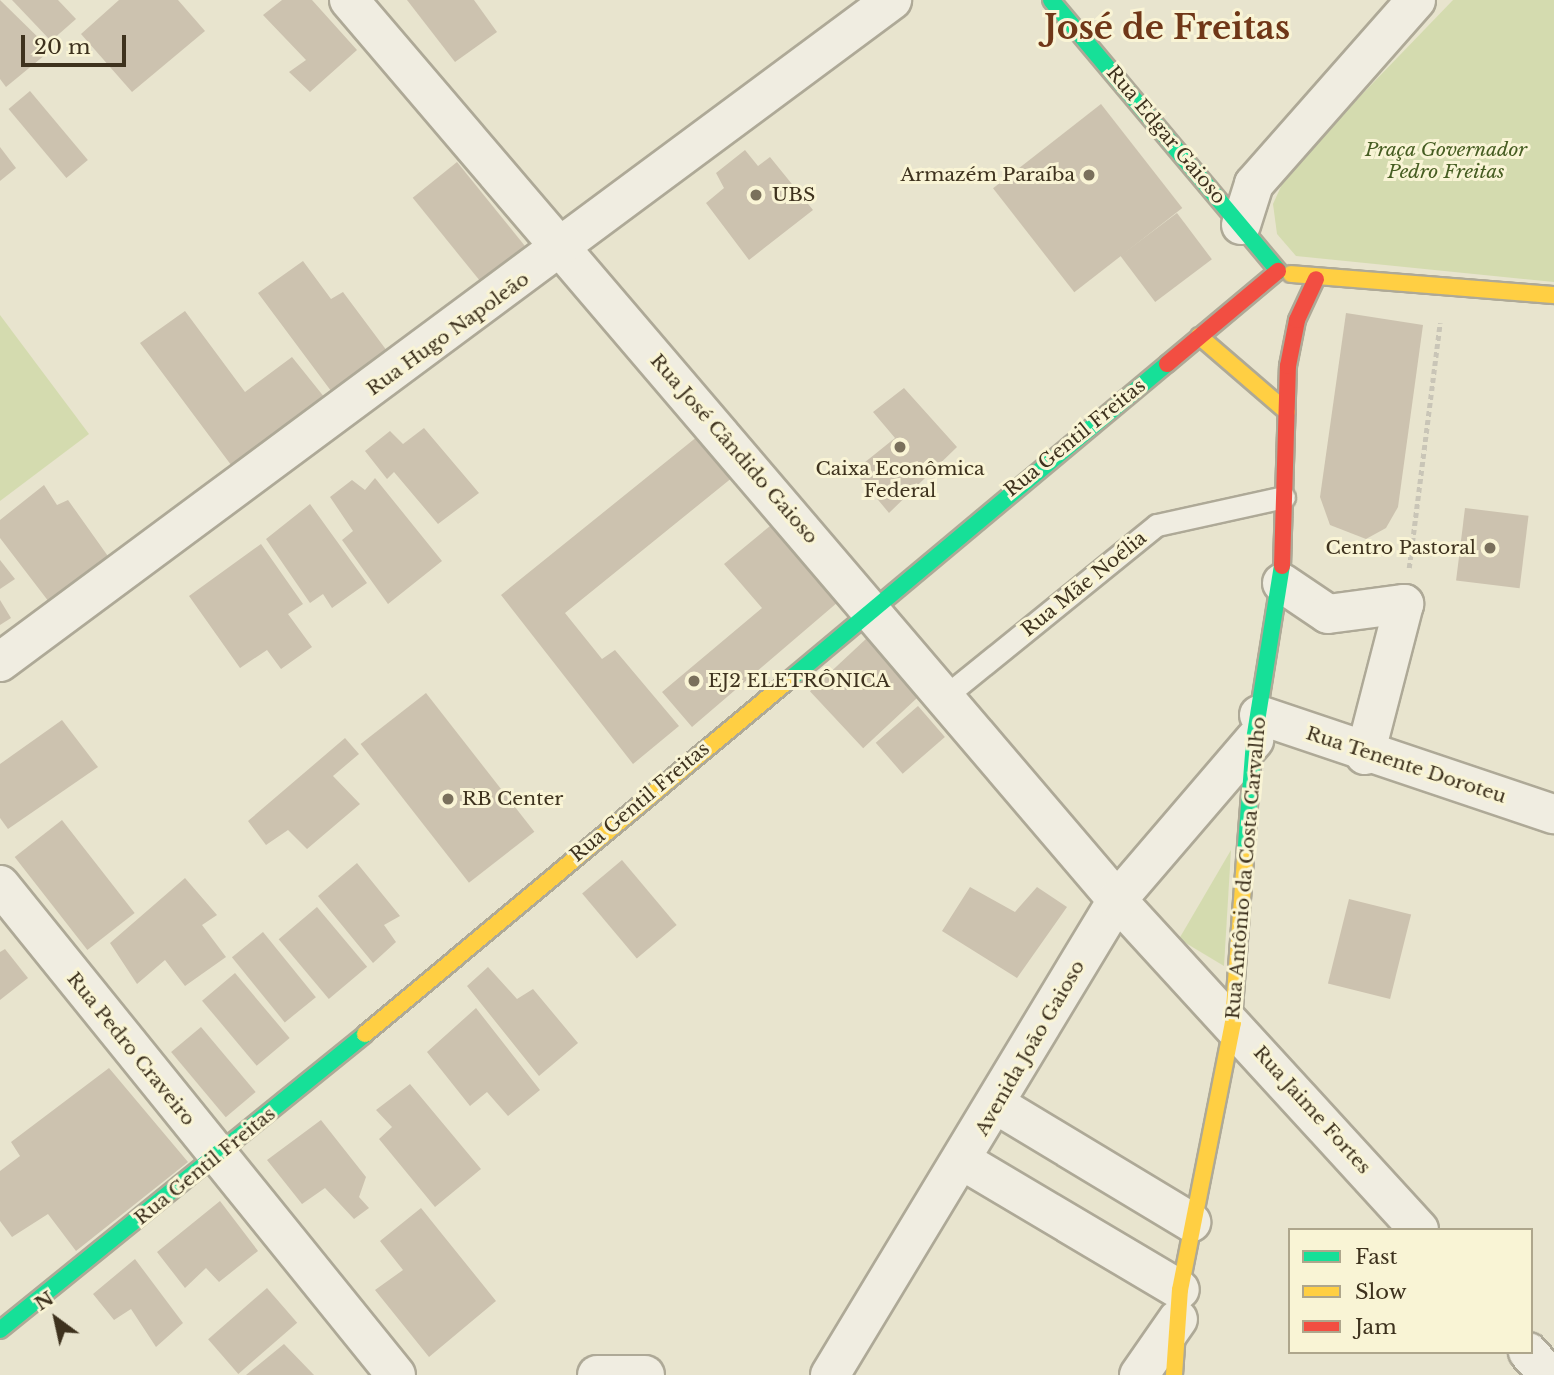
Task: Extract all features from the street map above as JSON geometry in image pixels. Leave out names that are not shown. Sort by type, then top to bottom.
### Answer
[{"type":"main road","name":"Rua Edgar Gaioso","points":[[1051,0],[1278,271]]},
{"type":"main road","points":[[1278,271],[1316,279],[1445,285],[1554,295]]},
{"type":"main road","name":"Rua Gentil Freitas","points":[[0,1330],[218,1157],[871,606],[1278,271]]},
{"type":"main road","name":"Rua Antônio da Costa Carvalho","points":[[1174,1375],[1179,1304],[1191,1222],[1233,1022],[1256,727],[1282,583],[1287,412],[1297,320],[1316,279]]},
{"type":"main road","points":[[1199,336],[1287,412]]},
{"type":"street","name":"Rua José Cândido Gaioso","points":[[349,0],[561,251],[871,606],[943,698],[1117,900]]},
{"type":"street","name":"Rua Hugo Napoleão","points":[[0,662],[561,251],[892,0]]},
{"type":"street","points":[[1241,225],[1254,184],[1416,0]]},
{"type":"street","points":[[1282,583],[1328,614],[1404,604],[1365,755]]},
{"type":"street","name":"Rua Tenente Doroteu","points":[[1256,727],[1365,755],[1554,814]]},
{"type":"street","name":"Avenida João Gaioso","points":[[830,1375],[997,1105],[1117,900],[1256,727]]},
{"type":"street","name":"Rua Pedro Craveiro","points":[[0,885],[396,1375]]},
{"type":"street","name":"Rua Jaime Fortes","points":[[1117,900],[1233,1022],[1417,1228]]},
{"type":"street","points":[[997,1105],[1191,1222]]},
{"type":"street","points":[[963,1161],[1179,1304],[1139,1375]]},
{"type":"street","points":[[1530,1354],[1549,1375]]},
{"type":"street","points":[[597,1375],[645,1375]]},
{"type":"lane","name":"Rua Mãe Noélia","points":[[943,698],[1157,525],[1284,497]]},
{"type":"path","points":[[1404,604],[1445,285]]},
{"type":"green space","name":"Praça Governador Pedro Freitas","points":[[1453,0],[1554,0],[1554,282],[1296,256],[1277,234],[1273,204],[1288,171]]},
{"type":"green space","points":[[0,315],[89,434],[0,501]]},
{"type":"green space","points":[[1231,850],[1224,966],[1179,939]]},
{"type":"building","points":[[0,0],[51,50],[6,87],[0,79]]},
{"type":"building","points":[[12,0],[58,0],[76,19],[51,41]]},
{"type":"building","points":[[119,0],[178,0],[205,31],[132,92],[81,34]]},
{"type":"building","points":[[282,0],[312,0],[357,50],[310,92],[289,72],[306,60],[263,15]]},
{"type":"building","points":[[407,0],[474,0],[497,32],[455,62]]},
{"type":"building","points":[[30,91],[88,160],[66,178],[9,109]]},
{"type":"building","points":[[1101,104],[1182,208],[1074,292],[993,188]]},
{"type":"building","points":[[0,147],[16,168],[0,181]]},
{"type":"building","points":[[745,150],[758,166],[770,157],[813,210],[749,260],[706,203],[724,188],[716,173]]},
{"type":"building","points":[[457,162],[530,252],[486,288],[413,198]]},
{"type":"building","points":[[1177,213],[1212,259],[1155,302],[1120,256]]},
{"type":"building","points":[[303,261],[331,299],[343,292],[396,363],[340,403],[258,293]]},
{"type":"building","points":[[185,311],[245,392],[292,357],[333,408],[240,477],[140,343]]},
{"type":"building","points":[[1346,313],[1423,325],[1398,507],[1386,528],[1366,539],[1330,525],[1320,497]]},
{"type":"building","points":[[904,388],[957,447],[889,513],[854,471],[895,438],[873,412]]},
{"type":"building","points":[[424,428],[479,493],[438,524],[394,472],[387,479],[365,451],[390,431],[403,444]]},
{"type":"building","points":[[698,436],[733,477],[565,613],[602,659],[615,650],[679,726],[633,764],[501,595]]},
{"type":"building","points":[[375,478],[442,561],[388,604],[342,540],[353,531],[330,497],[352,480],[365,490]]},
{"type":"building","points":[[44,485],[57,505],[68,500],[110,559],[49,602],[0,538],[0,520]]},
{"type":"building","points":[[310,504],[367,583],[332,608],[323,594],[310,603],[266,539]]},
{"type":"building","name":"Centro Pastoral","points":[[1465,508],[1529,516],[1520,588],[1456,580]]},
{"type":"building","points":[[770,526],[838,602],[692,727],[662,692],[762,608],[724,564]]},
{"type":"building","points":[[261,544],[303,604],[288,614],[312,647],[281,669],[267,650],[240,668],[189,596]]},
{"type":"building","points":[[0,560],[15,579],[0,589]]},
{"type":"building","points":[[0,600],[11,618],[0,625]]},
{"type":"building","points":[[867,638],[920,695],[863,748],[810,691]]},
{"type":"building","points":[[426,693],[534,832],[469,883],[361,744]]},
{"type":"building","points":[[918,706],[945,737],[903,774],[876,743]]},
{"type":"building","points":[[62,720],[98,767],[8,829],[0,818],[0,764]]},
{"type":"building","points":[[345,738],[359,754],[333,776],[360,804],[307,849],[288,830],[266,845],[248,821]]},
{"type":"building","points":[[62,820],[135,913],[87,950],[15,857]]},
{"type":"building","points":[[622,860],[677,925],[637,959],[582,893]]},
{"type":"building","points":[[357,863],[400,916],[384,925],[396,942],[373,963],[318,896]]},
{"type":"building","points":[[185,878],[217,915],[202,925],[226,957],[185,986],[165,960],[137,984],[110,943]]},
{"type":"building","points":[[970,887],[1015,912],[1037,887],[1067,907],[1017,978],[942,931]]},
{"type":"building","points":[[1349,899],[1411,914],[1390,999],[1328,983]]},
{"type":"building","points":[[317,907],[367,967],[329,999],[279,939]]},
{"type":"building","points":[[263,932],[316,997],[285,1022],[232,957]]},
{"type":"building","points":[[5,949],[28,978],[0,1000],[0,952]]},
{"type":"building","points":[[488,967],[517,999],[533,989],[578,1043],[539,1076],[467,986]]},
{"type":"building","points":[[235,973],[290,1038],[257,1066],[202,1001]]},
{"type":"building","points":[[476,1008],[540,1090],[508,1116],[487,1092],[470,1106],[427,1052]]},
{"type":"building","points":[[201,1027],[256,1092],[226,1117],[171,1052]]},
{"type":"building","points":[[109,1068],[188,1162],[76,1251],[48,1214],[12,1237],[0,1221],[0,1171],[20,1156],[11,1142]]},
{"type":"building","points":[[410,1084],[481,1169],[435,1207],[379,1139],[392,1127],[376,1110]]},
{"type":"building","points":[[321,1120],[366,1177],[359,1197],[369,1208],[354,1219],[325,1188],[302,1204],[267,1160]]},
{"type":"building","points":[[220,1201],[258,1251],[219,1282],[206,1268],[185,1288],[157,1252]]},
{"type":"building","points":[[421,1208],[496,1301],[429,1357],[375,1290],[403,1270],[380,1241]]},
{"type":"building","points":[[135,1259],[183,1323],[156,1347],[131,1309],[114,1320],[93,1294]]},
{"type":"building","points":[[267,1288],[297,1323],[238,1374],[208,1339]]},
{"type":"building","points":[[284,1344],[314,1375],[246,1375]]},
{"type":"traffic: fast","points":[[1051,0],[1278,271]]},
{"type":"traffic: fast","points":[[789,680],[1167,364]]},
{"type":"traffic: fast","points":[[1245,858],[1254,740],[1282,566]]},
{"type":"traffic: fast","points":[[0,1330],[365,1034]]},
{"type":"traffic: slow","points":[[1291,274],[1554,295]]},
{"type":"traffic: slow","points":[[1199,336],[1287,412]]},
{"type":"traffic: slow","points":[[365,1034],[789,680]]},
{"type":"traffic: slow","points":[[1174,1375],[1180,1290],[1233,1022],[1245,858]]},
{"type":"traffic: jam","points":[[1167,364],[1278,271]]},
{"type":"traffic: jam","points":[[1282,566],[1288,366],[1297,320],[1316,279]]},
{"type":"place","name":"Armazém Paraíba","points":[[1089,175]]},
{"type":"place","name":"UBS","points":[[756,195]]},
{"type":"place","name":"Caixa Econômica Federal","points":[[900,447]]},
{"type":"place","name":"Centro Pastoral","points":[[1490,548]]},
{"type":"place","name":"EJ2 ELETRÔNICA","points":[[694,681]]},
{"type":"place","name":"RB Center","points":[[448,799]]},
{"type":"district","name":"José de Freitas","points":[[1167,28]]}]
